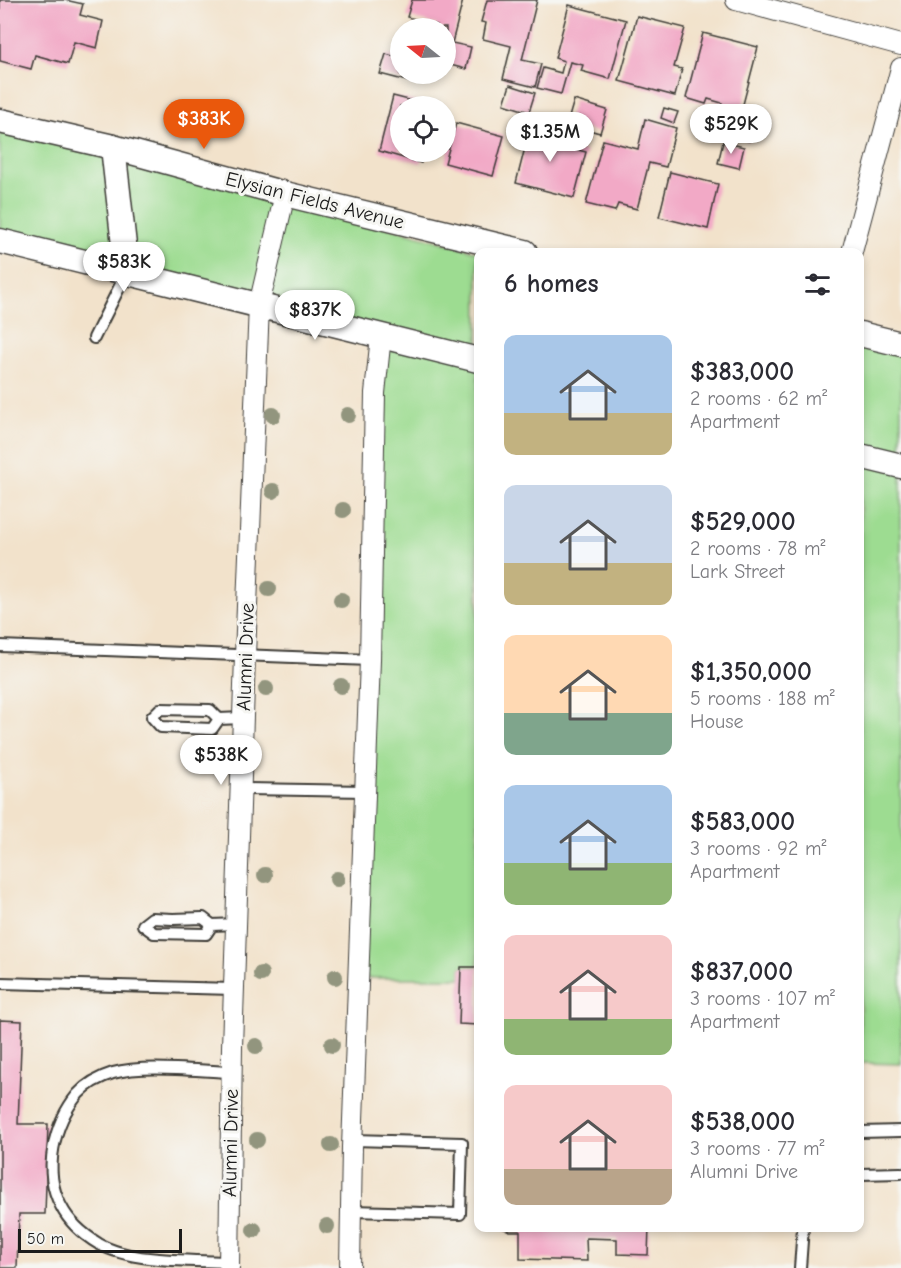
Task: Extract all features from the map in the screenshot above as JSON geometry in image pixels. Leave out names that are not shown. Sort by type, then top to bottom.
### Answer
[{"type":"street","points":[[736,0],[901,45]]},
{"type":"street","points":[[853,248],[901,68]]},
{"type":"street","name":"Elysian Fields Avenue","points":[[0,121],[112,147],[285,194],[508,248]]},
{"type":"street","points":[[112,147],[127,272]]},
{"type":"street","name":"Alumni Drive","points":[[229,1265],[231,1072],[242,718],[259,305],[285,194]]},
{"type":"street","points":[[0,241],[474,359]]},
{"type":"street","points":[[864,335],[901,344]]},
{"type":"street","points":[[350,1268],[370,660],[375,393],[381,336]]},
{"type":"street","points":[[864,457],[901,466]]},
{"type":"lane","points":[[94,338],[127,272]]},
{"type":"lane","points":[[0,646],[370,660]]},
{"type":"lane","points":[[219,719],[212,729],[161,727],[152,717],[160,709],[210,711],[219,719],[242,718]]},
{"type":"lane","points":[[240,789],[366,791]]},
{"type":"lane","points":[[212,925],[206,934],[154,933],[142,925],[152,918],[172,920],[203,918],[212,925],[236,924]]},
{"type":"lane","points":[[0,983],[234,989]]},
{"type":"lane","points":[[229,1265],[129,1255],[113,1251],[98,1243],[81,1231],[60,1204],[52,1170],[56,1136],[65,1114],[79,1093],[94,1081],[113,1073],[132,1070],[231,1072]]},
{"type":"lane","points":[[864,1132],[901,1131]]},
{"type":"lane","points":[[351,1211],[460,1214],[462,1143],[353,1140]]},
{"type":"lane","points":[[864,1174],[901,1173]]},
{"type":"lane","points":[[800,1268],[803,1232]]},
{"type":"green space","points":[[0,121],[474,251],[474,967],[461,967],[461,978],[358,978],[380,336],[0,241]]},
{"type":"green space","points":[[864,335],[901,344],[901,1064],[864,1063]]},
{"type":"building","points":[[0,0],[65,0],[83,4],[80,15],[103,21],[97,48],[74,42],[68,64],[35,55],[31,69],[0,61]]},
{"type":"building","points":[[412,0],[463,0],[456,27],[456,18],[407,17]]},
{"type":"building","points":[[487,0],[537,0],[522,60],[541,64],[535,87],[503,79],[511,46],[483,39],[486,23],[481,22]]},
{"type":"building","points":[[569,5],[626,20],[610,79],[581,71],[583,65],[570,62],[561,94],[537,88],[543,68],[561,73],[564,61],[555,58]]},
{"type":"building","points":[[637,16],[685,28],[674,67],[682,69],[675,96],[619,81]]},
{"type":"building","points":[[703,33],[758,47],[741,112],[756,116],[749,141],[715,132],[722,103],[708,99],[706,104],[686,98]]},
{"type":"building","points":[[456,44],[471,47],[466,69],[456,66]]},
{"type":"building","points":[[386,54],[390,55],[390,77],[380,74]]},
{"type":"building","points":[[510,85],[535,93],[529,112],[504,104]]},
{"type":"building","points":[[574,100],[607,110],[600,133],[567,124]]},
{"type":"building","points":[[390,108],[390,154],[379,151]]},
{"type":"building","points":[[664,108],[678,112],[674,123],[661,118]]},
{"type":"building","points":[[645,119],[676,128],[666,167],[649,163],[637,209],[618,204],[615,211],[586,204],[603,140],[638,149]]},
{"type":"building","points":[[532,120],[555,126],[551,143],[586,152],[574,198],[516,183]]},
{"type":"building","points":[[456,123],[504,136],[493,176],[445,163],[456,162]]},
{"type":"building","points":[[723,142],[744,147],[739,168],[718,163]]},
{"type":"building","points":[[670,172],[718,184],[708,229],[659,217]]},
{"type":"building","points":[[461,967],[474,967],[474,1025],[459,1024]]},
{"type":"building","points":[[0,1020],[22,1021],[18,1124],[48,1124],[45,1214],[19,1214],[17,1268],[0,1268]]},
{"type":"building","points":[[520,1232],[649,1232],[648,1255],[617,1254],[617,1239],[586,1238],[587,1261],[520,1259]]}]
